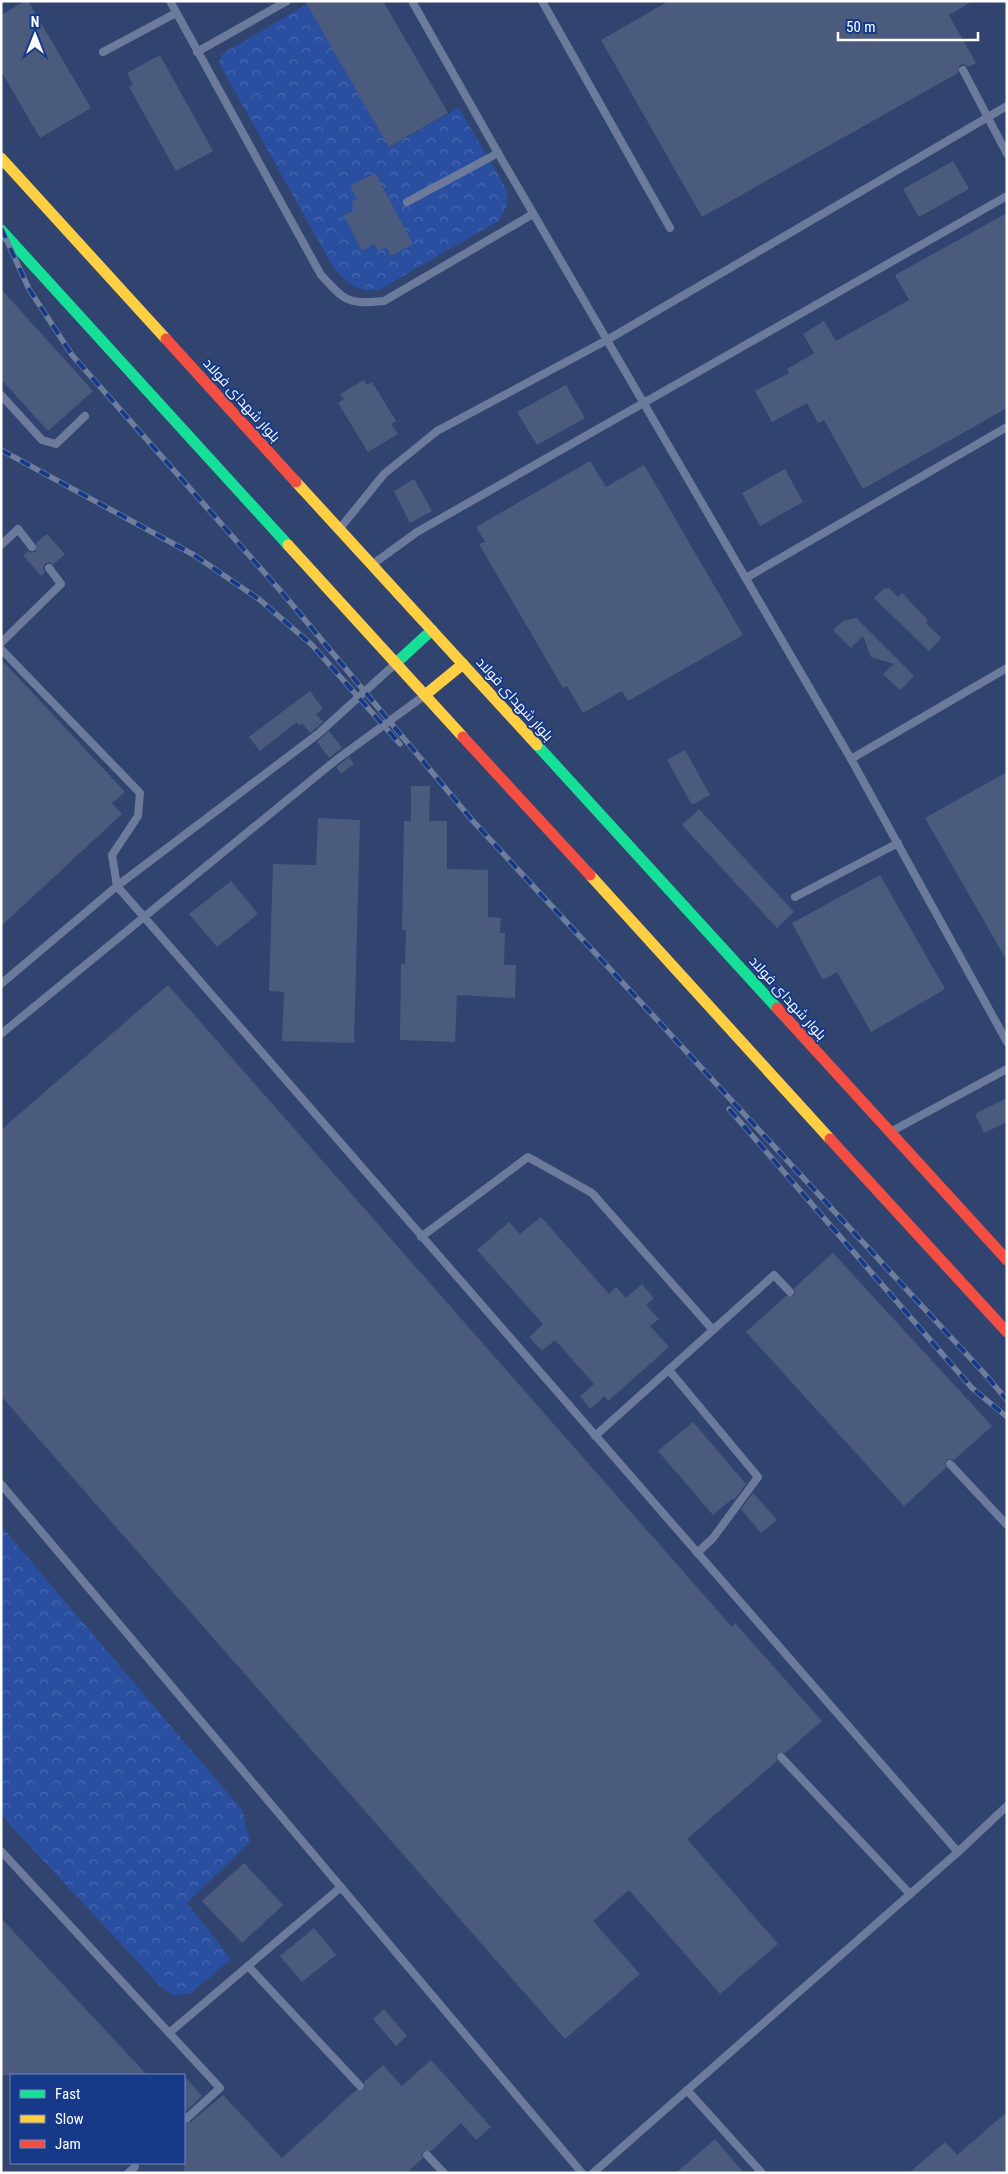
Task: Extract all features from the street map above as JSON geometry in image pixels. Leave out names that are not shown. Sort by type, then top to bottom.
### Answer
[{"type":"street","name":"بلوار شهدای فولاد","points":[[1,158],[1007,1260]]},
{"type":"street","points":[[1,230],[1007,1332]]},
{"type":"street","points":[[396,663],[432,630]]},
{"type":"street","points":[[425,695],[463,664]]},
{"type":"lane","points":[[170,1],[321,275],[340,296],[359,304],[384,301],[533,214]]},
{"type":"lane","points":[[542,1],[670,228]]},
{"type":"lane","points":[[198,52],[288,2]]},
{"type":"lane","points":[[413,2],[533,214],[851,759],[1007,1042]]},
{"type":"lane","points":[[103,52],[176,13]]},
{"type":"lane","points":[[962,70],[1007,154]]},
{"type":"lane","points":[[340,529],[384,474],[437,431],[607,340],[1007,106]]},
{"type":"lane","points":[[407,202],[498,153]]},
{"type":"lane","points":[[372,564],[416,532],[1007,196]]},
{"type":"lane","points":[[1,395],[42,440],[56,444],[85,416]]},
{"type":"lane","points":[[746,578],[1007,427]]},
{"type":"lane","points":[[1,545],[18,529],[32,547]]},
{"type":"lane","points":[[1,643],[61,584],[49,568]]},
{"type":"lane","points":[[1,650],[140,793],[138,816],[112,855],[117,886],[958,1852]]},
{"type":"lane","points":[[1,984],[117,886],[318,734],[396,663]]},
{"type":"lane","points":[[851,759],[1007,668]]},
{"type":"lane","points":[[1,1034],[336,760],[425,695]]},
{"type":"lane","points":[[795,897],[898,843]]},
{"type":"lane","points":[[890,1132],[1007,1069]]},
{"type":"lane","points":[[421,1237],[528,1158],[592,1193],[713,1330]]},
{"type":"lane","points":[[595,1436],[774,1275],[790,1292]]},
{"type":"lane","points":[[668,1370],[758,1477],[713,1538],[697,1553]]},
{"type":"lane","points":[[950,1464],[1007,1525]]},
{"type":"lane","points":[[1,1484],[582,2173]]},
{"type":"lane","points":[[781,1757],[910,1894]]},
{"type":"lane","points":[[593,2173],[958,1852],[1007,1806]]},
{"type":"lane","points":[[1,1851],[220,2088],[187,2118]]},
{"type":"lane","points":[[169,2033],[341,1887]]},
{"type":"lane","points":[[248,1966],[360,2086]]},
{"type":"lane","points":[[687,2090],[762,2173]]},
{"type":"lane","points":[[427,2155],[444,2173]]},
{"type":"lane","points":[[128,2173],[134,2167]]},
{"type":"green space","points":[[307,4],[389,147],[459,108],[508,192],[506,207],[500,220],[379,290],[364,290],[353,286],[333,267],[219,63],[222,54]]},
{"type":"green space","points":[[1,1526],[242,1810],[250,1842],[187,1903],[231,1959],[191,1993],[173,1996],[160,1986],[1,1815]]},
{"type":"building","points":[[28,1],[91,108],[40,138],[1,71],[1,15]]},
{"type":"building","points":[[305,1],[383,1],[448,113],[389,147]]},
{"type":"building","points":[[669,1],[973,1],[949,15],[976,63],[968,67],[964,64],[960,65],[958,73],[702,217],[601,40]]},
{"type":"building","points":[[160,55],[213,151],[176,171],[129,87],[133,85],[127,73]]},
{"type":"building","points":[[953,161],[969,189],[919,217],[903,189]]},
{"type":"building","points":[[375,173],[413,244],[391,256],[386,247],[378,251],[374,244],[362,251],[344,215],[355,210],[351,202],[357,199],[350,186]]},
{"type":"building","points":[[1007,213],[1007,408],[863,489],[824,420],[818,423],[807,403],[772,422],[755,391],[789,373],[787,369],[814,353],[803,334],[824,321],[836,341],[909,300],[895,275]]},
{"type":"building","points":[[1,289],[93,391],[48,431],[1,379]]},
{"type":"building","points":[[364,380],[367,385],[372,382],[396,421],[391,424],[398,434],[368,452],[338,403],[344,399],[340,394]]},
{"type":"building","points":[[566,385],[585,418],[537,445],[517,412]]},
{"type":"building","points":[[590,461],[606,487],[644,465],[743,635],[628,701],[622,691],[583,713],[567,686],[563,688],[479,544],[485,542],[476,527]]},
{"type":"building","points":[[785,469],[803,502],[760,526],[742,493]]},
{"type":"building","points":[[414,479],[432,511],[410,523],[394,491]]},
{"type":"building","points":[[47,534],[65,554],[53,565],[49,562],[45,564],[43,568],[45,572],[41,576],[23,555],[28,551],[32,553],[36,551],[36,543]]},
{"type":"building","points":[[889,588],[898,597],[902,593],[928,620],[926,623],[941,638],[929,651],[874,598],[883,589]]},
{"type":"building","points":[[856,618],[914,676],[900,690],[883,674],[894,664],[871,657],[863,636],[851,648],[833,630],[843,621]]},
{"type":"building","points":[[1,659],[125,792],[112,803],[122,814],[1,926]]},
{"type":"building","points":[[310,691],[323,709],[316,714],[323,722],[310,733],[302,723],[300,726],[297,722],[260,751],[249,737]]},
{"type":"building","points":[[329,731],[342,748],[329,758],[317,742]]},
{"type":"building","points":[[685,750],[710,795],[692,805],[667,760]]},
{"type":"building","points":[[349,757],[354,764],[341,774],[336,767]]},
{"type":"building","points":[[1007,772],[1007,961],[925,818]]},
{"type":"building","points":[[411,786],[430,786],[429,821],[447,821],[447,869],[488,870],[488,917],[501,918],[500,933],[505,933],[504,965],[516,965],[515,998],[457,995],[455,1042],[400,1040],[401,964],[405,964],[406,930],[402,930],[404,821],[411,821]]},
{"type":"building","points":[[699,809],[794,912],[777,928],[682,825]]},
{"type":"building","points":[[318,818],[360,820],[354,1043],[282,1041],[284,992],[269,991],[273,864],[316,865]]},
{"type":"building","points":[[880,875],[945,989],[871,1032],[837,972],[823,980],[792,923]]},
{"type":"building","points":[[231,881],[258,914],[217,947],[189,914]]},
{"type":"building","points":[[168,985],[732,1627],[735,1623],[822,1721],[785,1753],[778,1753],[776,1756],[777,1761],[687,1839],[778,1944],[720,1994],[629,1890],[593,1921],[640,1974],[565,2039],[1,1396],[1,1130]]},
{"type":"building","points":[[1007,1098],[1007,1122],[984,1133],[975,1114]]},
{"type":"building","points":[[541,1217],[609,1294],[616,1287],[626,1298],[642,1284],[654,1298],[646,1305],[659,1319],[650,1326],[669,1347],[608,1401],[605,1396],[590,1409],[580,1396],[594,1384],[555,1340],[542,1351],[529,1337],[543,1324],[477,1250],[509,1222],[520,1234]]},
{"type":"building","points":[[833,1253],[992,1426],[954,1460],[947,1460],[945,1463],[946,1468],[904,1506],[746,1332],[786,1296],[793,1296],[795,1293],[794,1288]]},
{"type":"building","points":[[693,1422],[746,1484],[734,1500],[732,1499],[713,1515],[658,1451]]},
{"type":"building","points":[[753,1493],[777,1520],[761,1533],[741,1509]]},
{"type":"building","points":[[244,1863],[283,1905],[242,1943],[202,1901]]},
{"type":"building","points":[[1,1918],[146,2074],[1,2075]]},
{"type":"building","points":[[314,1928],[336,1955],[302,1982],[280,1956]]},
{"type":"building","points":[[384,2009],[407,2036],[396,2046],[373,2019]]},
{"type":"building","points":[[431,2060],[491,2127],[476,2140],[461,2123],[431,2151],[424,2151],[422,2154],[423,2158],[407,2173],[184,2173],[185,2122],[191,2122],[223,2095],[282,2158],[356,2090],[363,2090],[365,2087],[364,2082],[383,2065],[402,2086]]},
{"type":"building","points":[[185,2077],[202,2096],[185,2112]]},
{"type":"building","points":[[1007,2112],[1007,2173],[909,2173],[945,2142],[957,2155]]},
{"type":"building","points":[[715,2139],[744,2173],[676,2173]]},
{"type":"railway","points":[[1,228],[29,289],[72,355],[285,596],[472,820],[1007,1400]]},
{"type":"railway","points":[[1,450],[194,555],[260,600],[312,645],[400,744]]},
{"type":"railway","points":[[729,1109],[972,1388],[1007,1417]]},
{"type":"traffic: fast","points":[[1,230],[288,545]]},
{"type":"traffic: fast","points":[[396,663],[432,630]]},
{"type":"traffic: fast","points":[[537,745],[777,1008]]},
{"type":"traffic: slow","points":[[1,158],[166,339]]},
{"type":"traffic: slow","points":[[296,482],[537,745]]},
{"type":"traffic: slow","points":[[288,545],[463,737]]},
{"type":"traffic: slow","points":[[425,695],[463,664]]},
{"type":"traffic: slow","points":[[590,875],[830,1139]]},
{"type":"traffic: jam","points":[[166,339],[296,482]]},
{"type":"traffic: jam","points":[[463,737],[590,875]]},
{"type":"traffic: jam","points":[[777,1008],[1007,1260]]},
{"type":"traffic: jam","points":[[830,1139],[1007,1332]]}]
